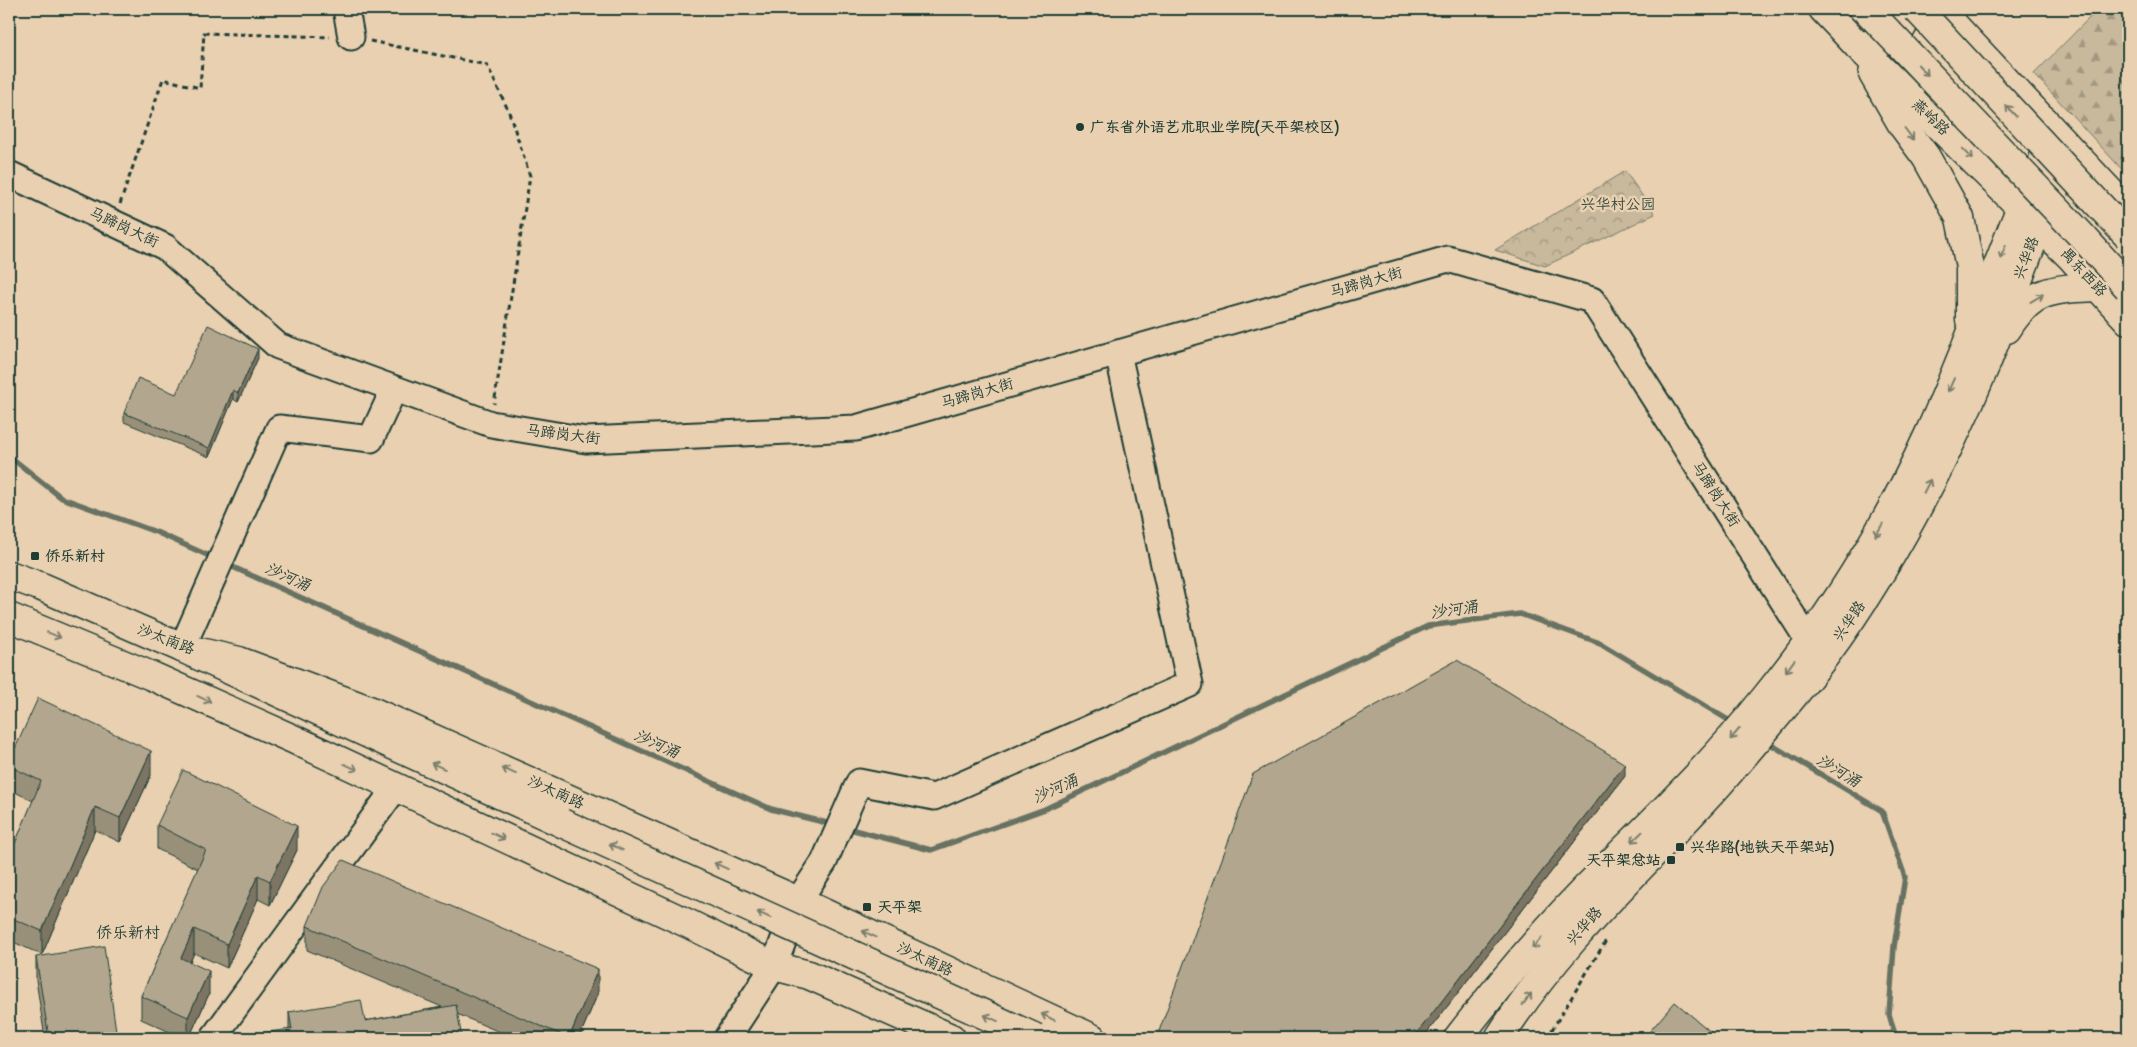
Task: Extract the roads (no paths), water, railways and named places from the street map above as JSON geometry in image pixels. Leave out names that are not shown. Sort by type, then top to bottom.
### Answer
[{"type":"main road","name":"燕岭路","points":[[1823,9],[1858,46],[2034,209]]},
{"type":"main road","points":[[1866,9],[2128,287]]},
{"type":"main road","points":[[1908,9],[1905,23],[1893,38],[1882,43],[1858,46],[1902,126],[1926,157],[1960,218],[1970,267],[1970,340]]},
{"type":"main road","points":[[1917,9],[2128,236]]},
{"type":"main road","points":[[1939,9],[2128,211]]},
{"type":"main road","name":"兴华路","points":[[1499,1038],[1555,960],[1586,922],[1770,707],[1822,660],[1873,586],[1926,488],[1986,363],[2034,209],[2044,120]]},
{"type":"main road","points":[[2034,209],[2051,194],[2063,198],[2128,266]]},
{"type":"main road","name":"兴华路","points":[[1770,707],[1808,640],[1863,556],[1901,490],[1929,435],[1970,340],[2034,209]]},
{"type":"main road","name":"禺东西路","points":[[2034,209],[2098,287],[2128,320]]},
{"type":"main road","points":[[1986,363],[2017,313],[2034,299],[2051,290],[2098,287]]},
{"type":"main road","name":"沙太南路","points":[[9,575],[52,590],[182,648],[239,661],[369,710],[798,901],[1092,1038]]},
{"type":"main road","points":[[9,617],[154,677],[293,739],[690,924],[774,966],[809,975],[951,1038]]},
{"type":"main road","points":[[182,648],[1036,1038]]},
{"type":"main road","name":"兴华路","points":[[1458,1038],[1520,962],[1575,900],[1712,777]]},
{"type":"street","points":[[346,9],[351,37]]},
{"type":"street","name":"马蹄岗大街","points":[[9,174],[165,247],[278,346],[491,424],[586,440],[856,428],[1448,259],[1592,300],[1808,640]]},
{"type":"street","points":[[727,1038],[774,966],[798,901],[824,862],[859,782],[934,797],[1190,684],[1118,353]]},
{"type":"street","points":[[182,648],[280,428],[371,439],[394,389]]},
{"type":"street","points":[[213,1038],[388,798]]},
{"type":"waterway","name":"沙河涌","points":[[9,456],[62,498],[156,532],[216,559]]},
{"type":"waterway","name":"沙河涌","points":[[226,564],[771,809],[835,825]]},
{"type":"waterway","name":"沙河涌","points":[[846,828],[931,850],[1045,809],[1428,626],[1520,614],[1600,643],[1735,724]]},
{"type":"waterway","name":"沙河涌","points":[[1765,741],[1882,811],[1905,877],[1894,947],[1889,1014],[1896,1038]]},
{"type":"place","name":"广东省外语艺术职业学院(天平架校区)","points":[[1080,127]]},
{"type":"place","name":"侨乐新村","points":[[35,556]]},
{"type":"place","name":"兴华路(地铁天平架站)","points":[[1680,847]]},
{"type":"place","name":"天平架总站","points":[[1671,860]]},
{"type":"place","name":"天平架","points":[[867,907]]},
{"type":"district","name":"侨乐新村","points":[[128,932]]},
{"type":"park label","name":"兴华村公园","points":[[1618,204]]}]
